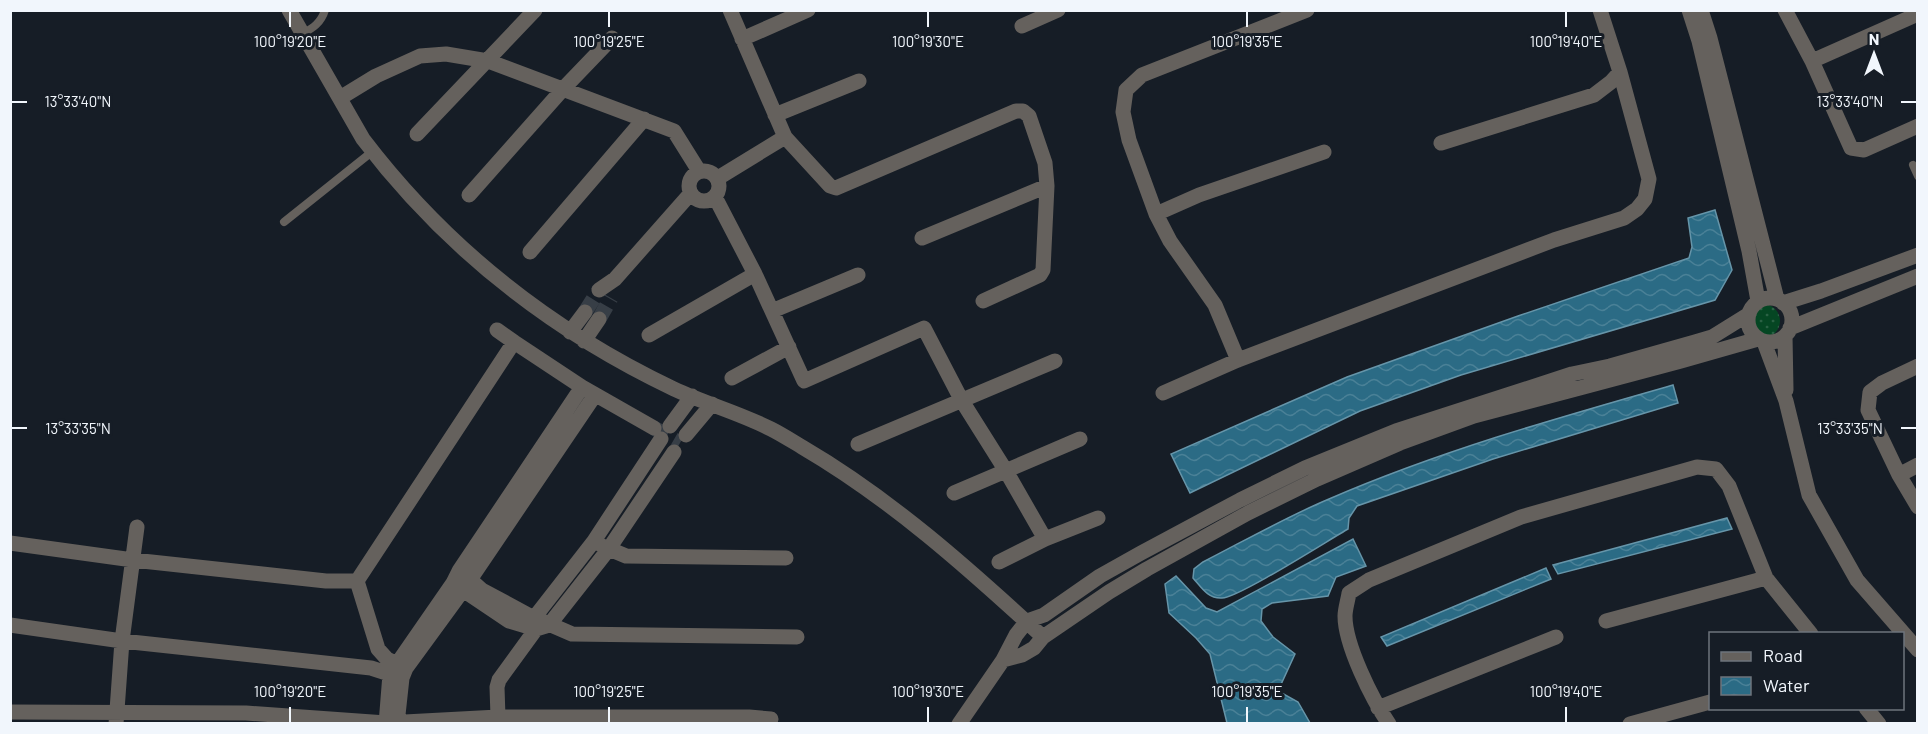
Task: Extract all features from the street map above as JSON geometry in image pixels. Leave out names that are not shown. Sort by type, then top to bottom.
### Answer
[{"type":"street","points":[[289,10],[373,151],[442,230],[502,283],[584,341],[692,396],[771,429],[851,477],[936,542],[1027,621],[1043,638]]},
{"type":"street","points":[[417,134],[535,10]]},
{"type":"street","points":[[730,10],[785,137],[830,186],[836,188],[1016,111],[1023,111],[1029,116],[1044,164],[1047,186],[1043,270],[1040,275],[983,301]]},
{"type":"street","points":[[742,39],[808,10]]},
{"type":"street","points":[[1022,26],[1058,10]]},
{"type":"street","points":[[1163,393],[1238,360],[1554,240],[1624,218],[1637,209],[1645,199],[1649,179],[1620,72],[1600,10]]},
{"type":"street","points":[[1689,10],[1699,41],[1749,251],[1753,307],[1749,328],[1761,340],[1786,401],[1809,495],[1857,580],[1902,632]]},
{"type":"street","points":[[1701,10],[1780,301],[1791,314],[1788,332],[1786,401]]},
{"type":"street","points":[[1785,10],[1812,61],[1851,147],[1864,150],[1917,126]]},
{"type":"street","points":[[1238,360],[1215,305],[1170,242],[1156,214],[1129,140],[1123,112],[1126,90],[1142,75],[1304,11]]},
{"type":"street","points":[[1812,61],[1917,14]]},
{"type":"street","points":[[469,195],[563,89],[612,38]]},
{"type":"street","points":[[340,98],[376,76],[420,56],[446,54],[488,61],[674,131],[699,171]]},
{"type":"street","points":[[1441,143],[1594,95],[1620,72]]},
{"type":"street","points":[[775,115],[859,81]]},
{"type":"street","points":[[530,252],[644,119]]},
{"type":"street","points":[[722,175],[710,171],[699,171],[691,178],[691,193],[699,200],[710,200],[715,197],[720,188],[722,175],[785,137]]},
{"type":"street","points":[[1156,214],[1199,195],[1324,152]]},
{"type":"street","points":[[922,238],[1047,186]]},
{"type":"street","points":[[605,294],[615,279],[691,193]]},
{"type":"street","points":[[715,197],[755,274],[804,381],[924,328],[962,401],[1045,539]]},
{"type":"street","points":[[1003,660],[1022,655],[1034,648],[1043,638],[1109,592],[1148,569],[1248,513],[1317,479],[1400,443],[1610,366],[1712,337],[1767,298],[1780,301],[1821,291],[1917,255]]},
{"type":"street","points":[[649,335],[755,274]]},
{"type":"street","points":[[772,310],[858,275]]},
{"type":"street","points":[[960,723],[1027,621],[1044,615],[1100,576],[1141,553],[1305,468],[1396,430],[1574,381],[1681,362],[1761,340],[1779,340],[1788,332],[1917,276]]},
{"type":"street","points":[[570,332],[585,312]]},
{"type":"street","points":[[584,341],[599,320]]},
{"type":"street","points":[[497,330],[657,433],[594,541],[540,624],[499,680],[497,687],[498,717]]},
{"type":"street","points":[[357,581],[513,342]]},
{"type":"street","points":[[732,378],[789,347]]},
{"type":"street","points":[[858,444],[1055,362]]},
{"type":"street","points":[[1917,366],[1882,383],[1870,393],[1868,410],[1917,507]]},
{"type":"street","points":[[386,723],[398,671],[589,391]]},
{"type":"street","points":[[670,426],[692,396]]},
{"type":"street","points":[[686,435],[712,404]]},
{"type":"street","points":[[954,493],[1080,439]]},
{"type":"street","points":[[540,624],[608,550],[674,452]]},
{"type":"street","points":[[1899,475],[1917,465]]},
{"type":"street","points":[[1389,723],[1378,708],[1354,654],[1345,616],[1349,593],[1368,580],[1521,517],[1697,467],[1716,469],[1730,486],[1767,578],[1810,632]]},
{"type":"street","points":[[999,562],[1045,539],[1098,518]]},
{"type":"street","points":[[116,718],[122,641],[137,527]]},
{"type":"street","points":[[594,541],[608,550],[626,556],[786,558]]},
{"type":"street","points":[[10,543],[133,560],[326,581],[357,581]]},
{"type":"street","points":[[1141,553],[1137,558],[1148,569]]},
{"type":"street","points":[[1606,621],[1767,578]]},
{"type":"street","points":[[461,580],[540,624],[572,634],[797,637]]},
{"type":"street","points":[[357,581],[378,649],[398,671],[398,723]]},
{"type":"street","points":[[10,625],[122,641],[398,671]]},
{"type":"street","points":[[1904,635],[1917,650]]},
{"type":"street","points":[[1378,708],[1556,637]]},
{"type":"street","points":[[1630,723],[1709,702]]},
{"type":"street","points":[[1868,710],[1880,723]]},
{"type":"street","points":[[10,712],[116,718],[246,713],[386,723],[498,717],[749,717],[771,719]]},
{"type":"lane","points":[[302,34],[315,27],[322,19],[325,10]]},
{"type":"lane","points":[[284,222],[373,151]]},
{"type":"lane","points":[[1913,165],[1917,176]]},
{"type":"green space","points":[[1763,304],[1775,309],[1780,321],[1775,333],[1763,338],[1751,333],[1746,321],[1751,309]]},
{"type":"water","points":[[1715,210],[1732,270],[1715,300],[1461,375],[1360,411],[1190,493],[1171,454],[1347,377],[1689,258],[1692,247],[1688,218]]},
{"type":"water","points":[[1673,385],[1678,403],[1493,459],[1357,506],[1349,518],[1348,529],[1231,596],[1213,597],[1205,592],[1193,578],[1194,569],[1203,562],[1297,513],[1371,482],[1499,436]]},
{"type":"water","points":[[1727,518],[1732,529],[1558,574],[1553,565]]},
{"type":"water","points":[[1353,539],[1366,566],[1336,577],[1328,596],[1272,603],[1262,609],[1261,621],[1273,637],[1295,654],[1278,691],[1298,702],[1310,723],[1227,723],[1210,654],[1169,613],[1165,584],[1176,576],[1206,608],[1217,612]]},
{"type":"water","points":[[1546,568],[1551,579],[1387,646],[1381,637]]},
{"type":"tunnel","points":[[585,312],[599,290]]},
{"type":"tunnel","points":[[599,319],[611,298]]},
{"type":"tunnel","points":[[654,428],[680,443]]}]
